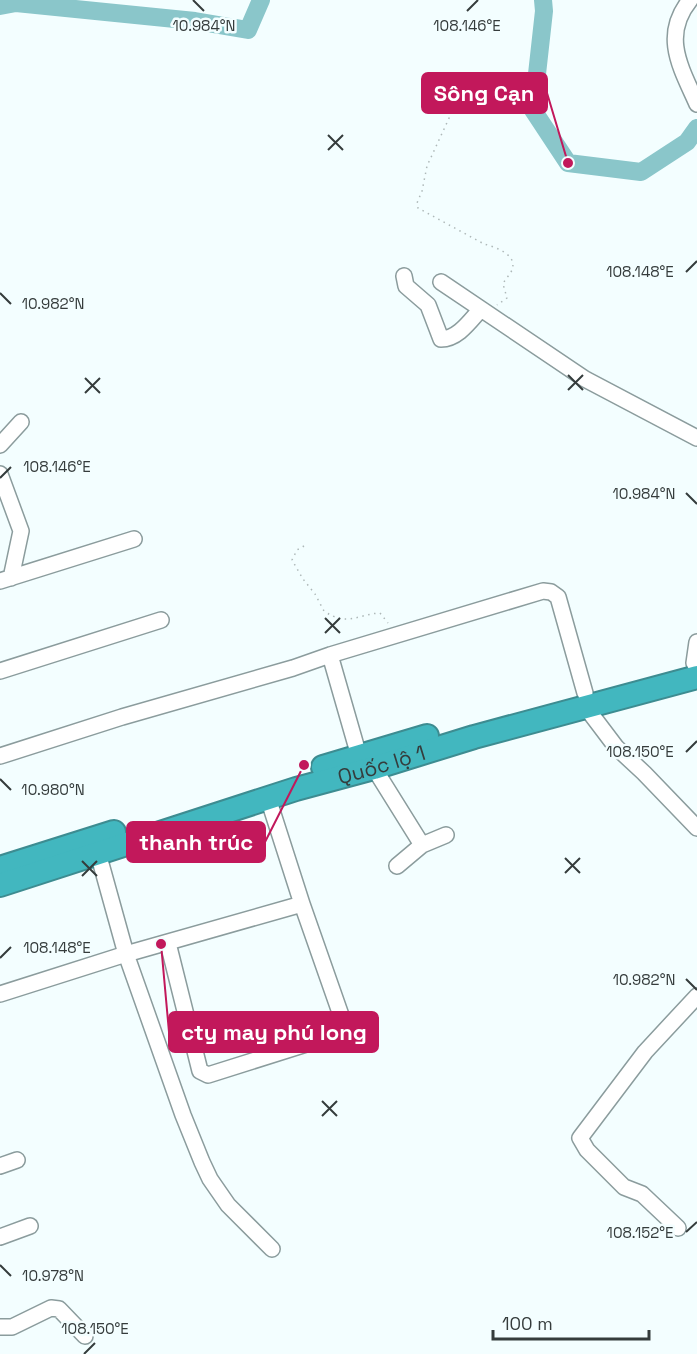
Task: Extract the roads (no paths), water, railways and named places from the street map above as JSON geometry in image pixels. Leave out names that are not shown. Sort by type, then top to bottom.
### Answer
[{"type":"highway","name":"Quốc lộ 1","points":[[0,868],[366,762],[474,737],[696,661]]},
{"type":"highway","name":"Quốc lộ 1","points":[[0,885],[268,798],[366,762]]},
{"type":"street","points":[[690,0],[684,7],[676,29],[675,52],[697,104]]},
{"type":"street","points":[[404,276],[406,286],[428,305],[441,339],[451,338],[487,312]]},
{"type":"street","points":[[441,282],[585,379],[697,438]]},
{"type":"street","points":[[0,445],[21,422]]},
{"type":"street","points":[[0,474],[21,531],[6,580]]},
{"type":"street","points":[[6,580],[134,539]]},
{"type":"street","points":[[0,756],[122,717],[543,591],[551,591],[558,597],[585,699],[616,747],[644,772],[697,828]]},
{"type":"street","points":[[0,671],[161,620]]},
{"type":"street","points":[[330,655],[366,762],[422,845]]},
{"type":"street","points":[[168,943],[200,1071],[208,1075],[338,1034],[342,1030],[343,1021],[268,798]]},
{"type":"street","points":[[397,866],[422,845],[446,835]]},
{"type":"street","points":[[98,853],[126,954],[183,1114],[210,1179],[228,1205],[272,1249]]},
{"type":"street","points":[[0,994],[126,954],[302,904]]},
{"type":"street","points":[[678,1228],[642,1194],[624,1186],[587,1150],[580,1138],[645,1052],[697,996]]},
{"type":"street","points":[[0,1166],[17,1161]]},
{"type":"street","points":[[0,1237],[30,1226]]},
{"type":"street","points":[[0,1328],[12,1327],[51,1308],[59,1310],[85,1336]]},
{"type":"waterway","points":[[0,6],[16,3],[195,21],[248,30],[261,0]]},
{"type":"waterway","points":[[543,0],[544,11],[533,110],[568,163],[641,172],[687,142],[697,128]]},
{"type":"place","name":"Sông Cạn","points":[[568,163]]},
{"type":"place","name":"thanh trúc","points":[[304,765]]},
{"type":"place","name":"cty may phú long","points":[[161,944]]}]
